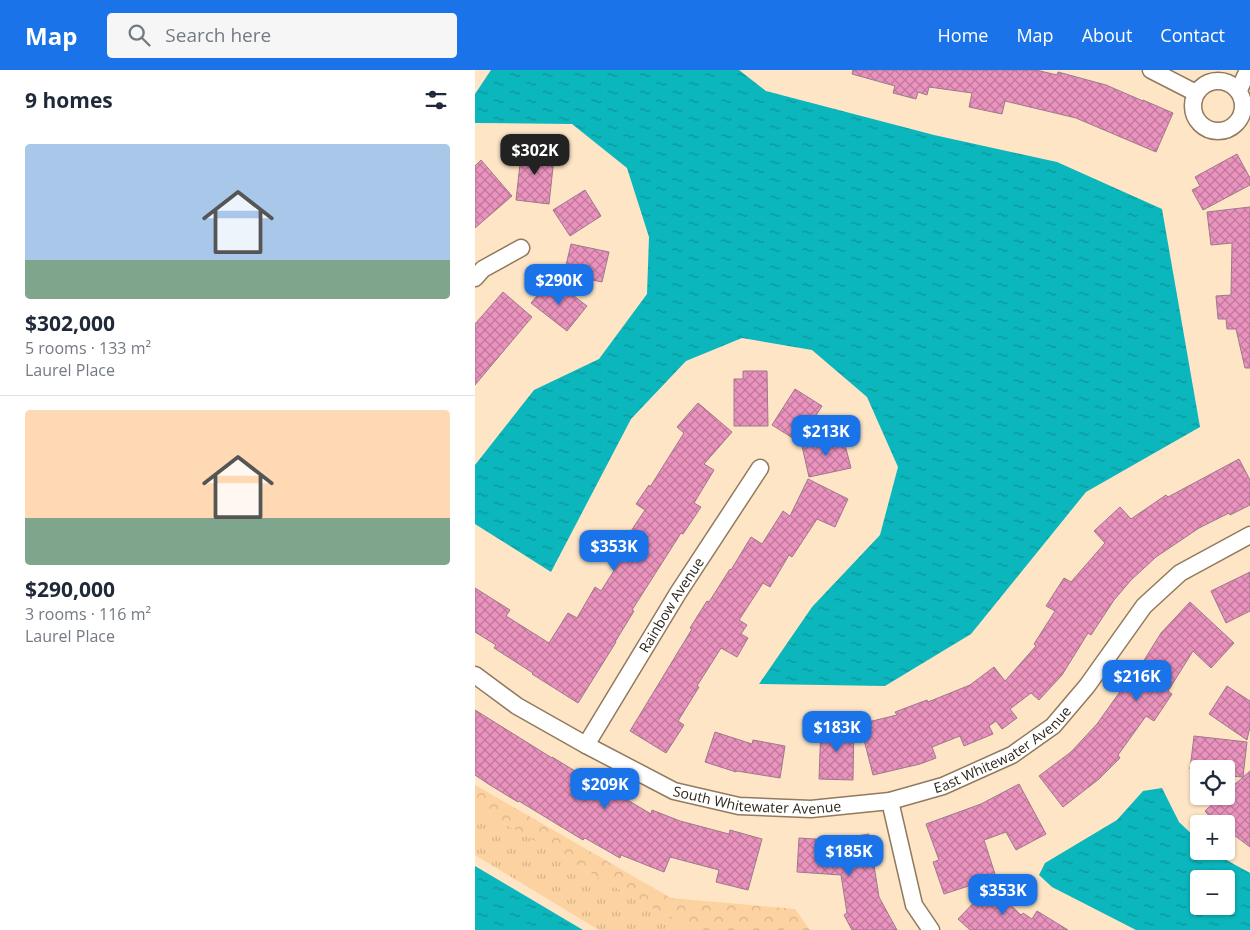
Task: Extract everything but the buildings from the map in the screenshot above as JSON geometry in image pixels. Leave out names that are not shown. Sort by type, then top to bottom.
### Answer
[{"type":"street","points":[[1151,70],[1196,93]]},
{"type":"street","points":[[1239,90],[1249,70]]},
{"type":"street","points":[[1217,76],[1221,81],[1231,84],[1239,90],[1243,99],[1245,124],[1215,131],[1205,128],[1198,121],[1193,112],[1193,102],[1196,93],[1217,76]]},
{"type":"street","points":[[475,278],[483,269],[521,248]]},
{"type":"street","name":"Rainbow Avenue","points":[[586,746],[678,594],[760,468]]},
{"type":"street","name":"East Whitewater Avenue","points":[[890,801],[943,786],[1012,755],[1053,726],[1087,686],[1144,606],[1180,573],[1250,535]]},
{"type":"street","name":"South Whitewater Avenue","points":[[475,675],[517,706],[586,746],[674,791],[739,806],[811,809],[890,801]]},
{"type":"street","points":[[890,801],[914,905],[931,930]]},
{"type":"green space","points":[[475,785],[671,898],[795,909],[810,930],[691,930],[475,807]]},
{"type":"green space","points":[[475,807],[691,930],[599,930],[475,855]]},
{"type":"water","points":[[491,70],[739,70],[766,91],[934,135],[1057,162],[1162,209],[1200,427],[1086,492],[971,634],[885,686],[759,684],[812,607],[880,535],[898,467],[867,397],[812,350],[742,338],[686,361],[631,419],[551,572],[475,524],[475,465],[534,390],[599,359],[647,294],[649,237],[627,168],[572,124],[475,123],[475,94]]},
{"type":"water","points":[[1162,788],[1179,822],[1190,832],[1190,860],[1226,860],[1250,873],[1250,930],[1136,930],[1052,887],[1039,875],[1045,863],[1117,820],[1143,791]]},
{"type":"water","points":[[475,866],[583,930],[475,930]]}]
